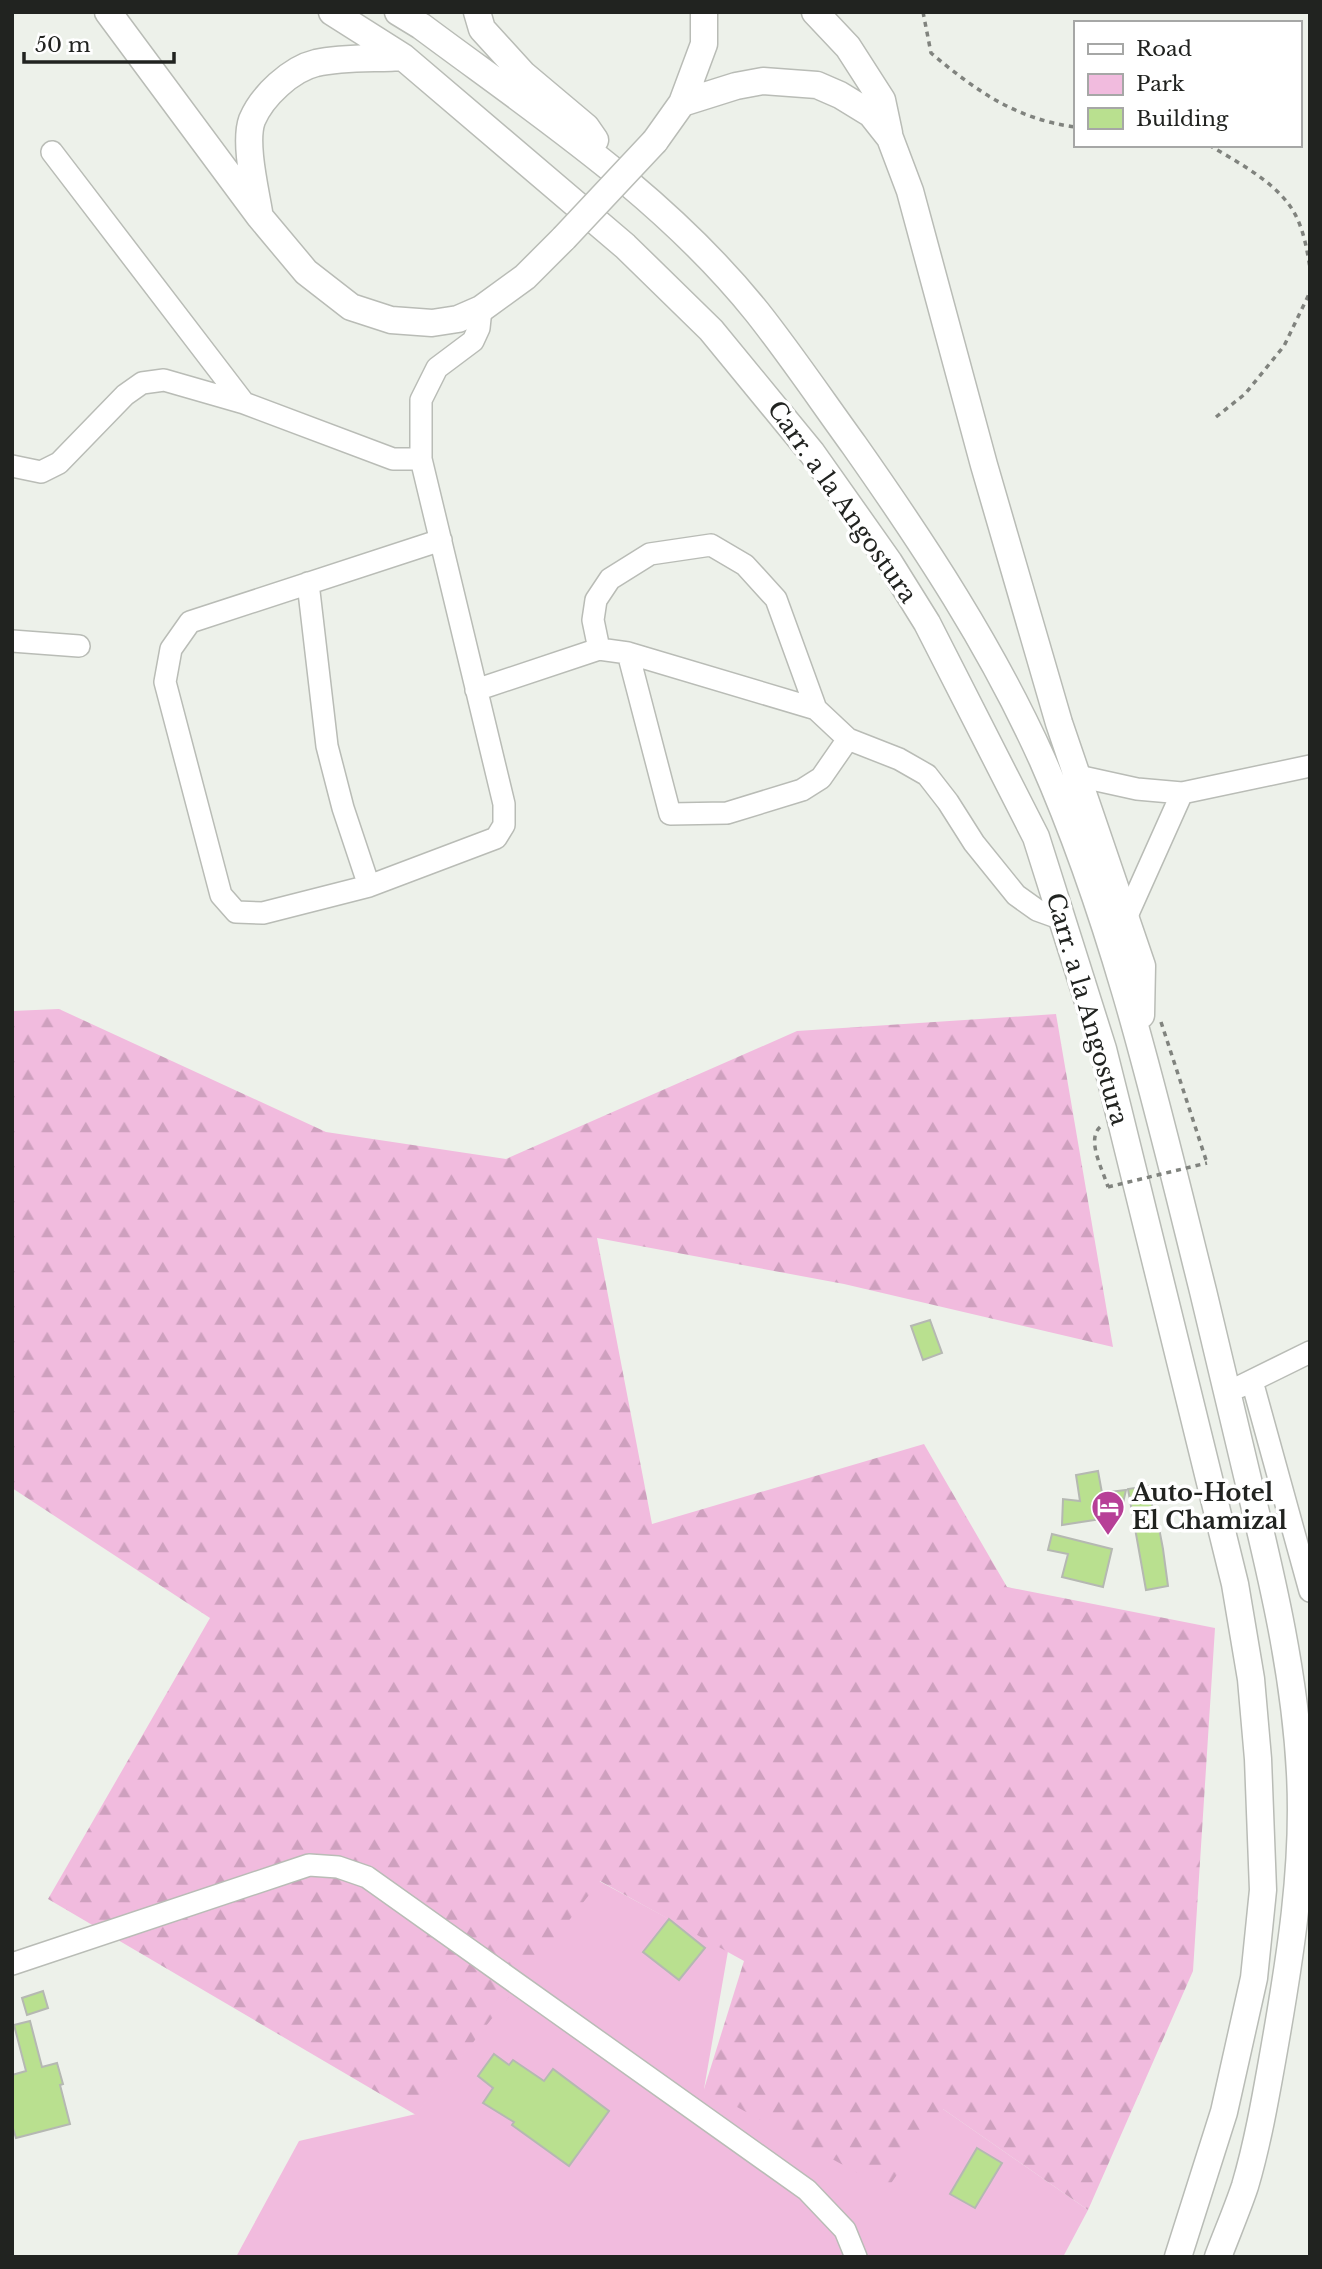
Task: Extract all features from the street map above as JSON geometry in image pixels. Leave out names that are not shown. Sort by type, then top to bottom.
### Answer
[{"type":"main road","points":[[108,12],[260,217],[306,272],[351,307],[391,320],[432,323],[458,318],[481,309],[525,277],[655,141],[682,103],[704,44],[704,12]]},
{"type":"main road","name":"Carr. a la Angostura","points":[[332,12],[403,57],[625,246],[710,330],[812,453],[889,562],[928,623],[1036,837],[1103,1049],[1144,1209],[1235,1584],[1251,1679],[1258,1759],[1263,1891],[1254,1978],[1224,2112],[1178,2257]]},
{"type":"main road","name":"Carr. a la Angostura","points":[[398,12],[421,26],[603,162],[677,223],[756,311],[925,547],[989,650],[1042,761],[1110,940],[1141,1042],[1275,1591],[1291,1680],[1300,1777],[1300,1854],[1287,1975],[1245,2184],[1218,2257]]},
{"type":"main road","points":[[477,12],[482,29],[523,74],[586,127],[603,162]]},
{"type":"main road","points":[[815,12],[848,47],[882,100],[890,138],[910,191],[984,465],[1059,723],[1142,966],[1141,1042]]},
{"type":"main road","points":[[260,217],[250,157],[251,121],[267,96],[294,74],[314,64],[403,57]]},
{"type":"main road","points":[[682,103],[736,86],[763,81],[817,85],[841,95],[872,114],[890,138]]},
{"type":"street","points":[[52,152],[244,403]]},
{"type":"street","points":[[441,540],[190,622],[171,649],[165,682],[221,895],[236,912],[263,913],[369,886],[496,838],[504,825],[504,804],[476,690],[441,540],[421,459],[421,400],[437,368],[473,341],[479,328],[481,309]]},
{"type":"street","points":[[12,466],[41,472],[59,463],[125,395],[142,383],[164,380],[244,403],[393,459],[421,459]]},
{"type":"street","points":[[599,649],[593,620],[596,600],[610,579],[650,554],[710,545],[745,565],[776,599],[816,709]]},
{"type":"street","points":[[308,583],[327,747],[343,808],[369,886]]},
{"type":"street","points":[[12,641],[79,646]]},
{"type":"street","points":[[476,690],[599,649],[628,653],[816,709],[848,739],[899,759],[927,775],[974,843],[1016,895],[1037,910],[1062,919]]},
{"type":"street","points":[[628,653],[670,814],[727,813],[802,790],[821,778],[848,739]]},
{"type":"street","points":[[1077,776],[1137,789],[1182,793],[1310,766]]},
{"type":"street","points":[[1126,918],[1182,793]]},
{"type":"street","points":[[1228,1394],[1310,1352]]},
{"type":"street","points":[[1252,1381],[1310,1591]]},
{"type":"street","points":[[12,1964],[309,1865],[338,1867],[367,1877],[807,2190],[845,2230],[856,2257]]},
{"type":"path","points":[[923,12],[931,53],[957,75],[1011,110],[1046,123],[1074,127]]},
{"type":"path","points":[[1212,147],[1268,184],[1293,210],[1307,245],[1310,268]]},
{"type":"path","points":[[1216,417],[1245,394],[1284,346],[1310,292]]},
{"type":"path","points":[[1094,1141],[1108,1187],[1207,1163],[1158,1014]]},
{"type":"green space","points":[[59,1009],[326,1132],[506,1159],[797,1031],[1056,1014],[1113,1347],[844,1284],[597,1238],[652,1524],[924,1444],[1007,1587],[1215,1628],[1193,1971],[1088,2210],[943,2109],[887,2189],[704,2089],[744,1961],[600,1881],[416,2115],[48,1899],[210,1618],[12,1488],[12,1011]]},
{"type":"green space","points":[[599,1881],[728,1951],[704,2089],[943,2109],[1088,2210],[1063,2257],[236,2257],[299,2141],[416,2114]]},
{"type":"building","points":[[930,1320],[942,1353],[923,1360],[911,1326]]},
{"type":"building","points":[[1098,1471],[1102,1493],[1126,1490],[1120,1516],[1062,1525],[1063,1499],[1080,1501],[1076,1475]]},
{"type":"building","points":[[1149,1486],[1168,1586],[1146,1590],[1128,1489]]},
{"type":"building","points":[[1052,1534],[1112,1549],[1103,1587],[1062,1577],[1068,1554],[1048,1550]]},
{"type":"building","points":[[669,1919],[705,1948],[679,1980],[643,1952]]},
{"type":"building","points":[[43,1991],[48,2008],[27,2015],[22,1998]]},
{"type":"building","points":[[30,2021],[42,2067],[57,2063],[70,2124],[16,2138],[12,2125],[12,2075],[26,2071],[14,2025]]},
{"type":"building","points":[[494,2054],[509,2065],[513,2060],[544,2081],[553,2069],[609,2111],[569,2166],[512,2125],[514,2122],[483,2103],[493,2088],[478,2076]]},
{"type":"building","points":[[977,2148],[1002,2163],[975,2208],[950,2194]]},
{"type":"place","name":"Auto-Hotel El Chamizal","points":[[1108,1537]]}]
